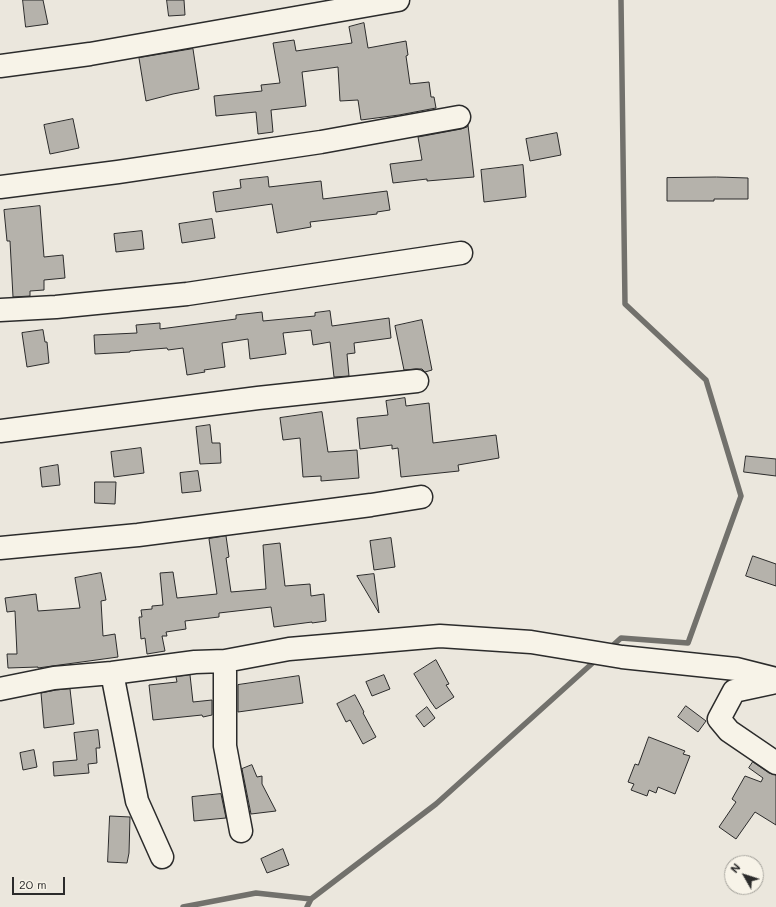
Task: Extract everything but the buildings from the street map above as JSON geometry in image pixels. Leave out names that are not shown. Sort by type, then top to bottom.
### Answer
[{"type":"street","points":[[0,66],[90,54],[398,0]]},
{"type":"street","points":[[0,188],[321,142],[459,117]]},
{"type":"street","points":[[0,310],[56,307],[187,294],[461,253]]},
{"type":"street","points":[[0,430],[258,398],[417,381]]},
{"type":"street","points":[[0,548],[138,535],[371,505],[421,496]]},
{"type":"street","points":[[0,688],[54,678],[112,673],[195,662],[225,661],[289,649],[440,636],[531,642],[622,657],[736,669],[776,679]]},
{"type":"street","points":[[225,661],[225,746],[241,831]]},
{"type":"street","points":[[112,673],[137,800],[162,856]]},
{"type":"street","points":[[776,682],[734,691],[719,719],[729,731],[776,763]]},
{"type":"waterway","points":[[610,648],[621,638],[688,643],[741,496],[706,380],[625,304],[621,0]]},
{"type":"waterway","points":[[183,907],[256,893],[311,899],[436,804],[597,659]]},
{"type":"waterway","points":[[307,907],[311,899]]}]
